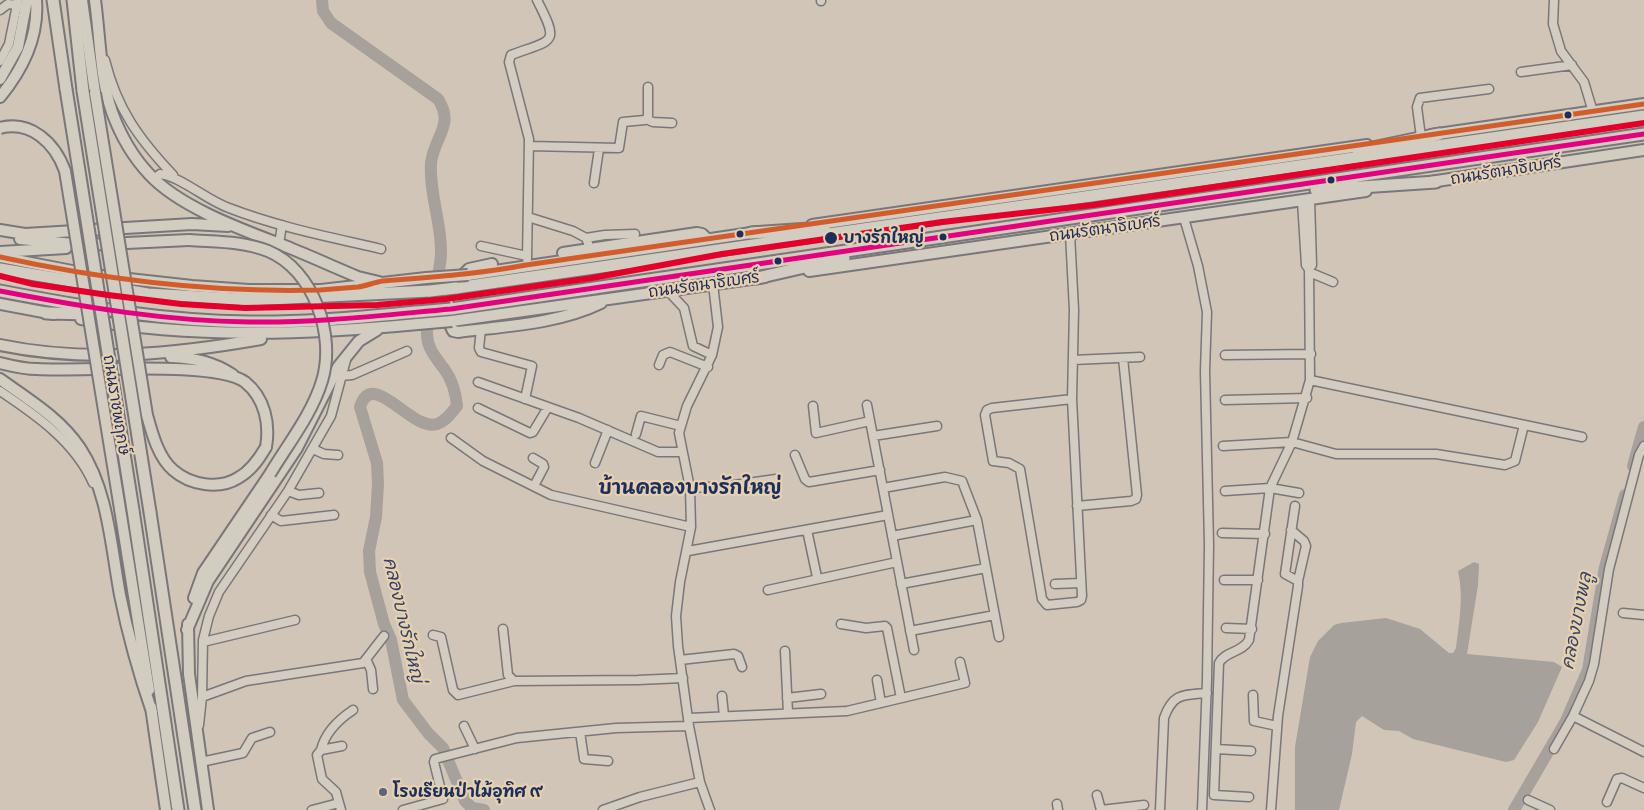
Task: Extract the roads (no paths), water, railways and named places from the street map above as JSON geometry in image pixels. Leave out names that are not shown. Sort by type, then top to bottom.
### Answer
[{"type":"main road","points":[[0,97],[14,80],[31,44],[35,25],[36,0]]},
{"type":"main road","name":"ถนนราชพฤกษ์","points":[[53,0],[178,810]]},
{"type":"main road","name":"ถนนราชพฤกษ์","points":[[73,0],[83,91],[195,810]]},
{"type":"main road","points":[[0,345],[40,351],[127,354],[200,360],[216,365],[244,382],[256,395],[268,420],[266,447],[255,465],[238,479],[220,484],[201,484],[173,470],[163,458],[152,434],[147,415],[95,93],[82,0]]},
{"type":"main road","points":[[95,0],[112,111],[122,134],[154,179],[164,188],[196,207],[235,227],[358,277],[379,282]]},
{"type":"main road","points":[[0,79],[18,47],[21,2]]},
{"type":"main road","points":[[0,257],[93,275],[202,287],[321,290],[359,287],[379,282],[468,275],[1644,104]]},
{"type":"main road","name":"ถนนรัตนาธิเบศร์","points":[[0,269],[148,294],[249,300],[430,291],[1644,116]]},
{"type":"main road","points":[[0,128],[16,126],[30,128],[53,148],[65,171],[120,509],[166,810]]},
{"type":"main road","points":[[1231,176],[1439,134]]},
{"type":"main road","name":"ถนนรัตนาธิเบศร์","points":[[0,292],[146,316],[258,322],[353,318],[417,312],[1234,195],[1644,134]]},
{"type":"main road","name":"ถนนรัตนาธิเบศร์","points":[[0,304],[145,328],[249,334],[292,334],[383,328],[452,321],[1184,218],[1644,150]]},
{"type":"main road","points":[[1234,195],[1436,182]]},
{"type":"main road","points":[[751,233],[916,222]]},
{"type":"main road","points":[[0,230],[25,234],[192,224],[235,227]]},
{"type":"main road","points":[[608,299],[585,311],[540,321],[481,329],[453,331],[446,316],[449,289],[471,268],[587,244],[697,233],[702,234],[707,239]]},
{"type":"main road","points":[[0,234],[54,242],[114,244]]},
{"type":"main road","points":[[0,252],[189,240],[249,245],[270,252],[286,263],[303,281],[318,307],[325,327],[327,359],[322,382],[314,401],[270,474],[203,573],[192,602],[187,630],[187,651],[208,810]]},
{"type":"main road","points":[[757,278],[919,240]]},
{"type":"main road","points":[[46,313],[146,316]]},
{"type":"main road","points":[[187,630],[208,581],[297,448],[338,368],[348,353],[364,338],[383,328]]},
{"type":"main road","points":[[127,354],[196,350],[292,334]]},
{"type":"main road","points":[[0,363],[37,370],[194,371],[230,376],[244,382]]},
{"type":"main road","points":[[0,379],[49,414],[79,447],[89,463],[98,484],[120,597],[138,671],[152,712]]},
{"type":"street","points":[[480,246],[527,257],[529,146],[508,62],[510,54],[545,42],[551,37],[552,31],[536,0]]},
{"type":"street","points":[[1554,0],[1553,24],[1561,51],[1584,82],[1593,112]]},
{"type":"street","points":[[0,10],[6,2],[21,2],[9,44],[0,62]]},
{"type":"street","points":[[100,39],[113,89],[126,117],[141,139],[179,181]]},
{"type":"street","points":[[1521,72],[1572,65]]},
{"type":"street","points":[[646,119],[648,87]]},
{"type":"street","points":[[1421,137],[1417,107],[1420,98],[1489,89]]},
{"type":"street","points":[[529,146],[619,148],[625,121],[646,119],[652,122],[672,123]]},
{"type":"street","points":[[594,183],[599,149]]},
{"type":"street","points":[[154,179],[160,174],[168,175],[227,208],[282,225],[381,249]]},
{"type":"street","points":[[1249,797],[1214,795],[1219,663],[1225,655],[1246,646],[1252,629],[1270,488],[1292,442],[1307,398],[1311,354],[1309,271],[1312,265],[1306,200]]},
{"type":"street","points":[[528,217],[573,231],[587,244],[605,235],[635,234]]},
{"type":"street","points":[[1184,218],[1198,266],[1207,312],[1205,371],[1209,545],[1202,810]]},
{"type":"street","points":[[279,244],[282,225]]},
{"type":"street","points":[[1070,234],[1074,310],[1072,400],[1081,600],[1044,603],[1020,469],[1008,463],[993,461],[985,415],[987,410],[992,408],[1072,400]]},
{"type":"street","points":[[1309,271],[1333,282]]},
{"type":"street","points":[[710,810],[700,782],[689,722],[676,616],[678,595],[688,551],[691,527],[690,488],[678,438],[687,406],[708,367],[712,355],[718,327],[713,284]]},
{"type":"street","points":[[668,290],[684,308],[693,346],[712,355]]},
{"type":"street","points":[[481,329],[479,348],[481,352],[532,366],[525,399]]},
{"type":"street","points":[[341,376],[352,375],[407,351]]},
{"type":"street","points":[[659,365],[663,355],[670,352],[708,367]]},
{"type":"street","points":[[198,735],[202,697],[203,642],[209,616],[219,592],[288,491],[331,416],[348,353]]},
{"type":"street","points":[[1225,355],[1311,354]]},
{"type":"street","points":[[1073,360],[1140,357]]},
{"type":"street","points":[[1077,506],[1136,499],[1122,358]]},
{"type":"street","points":[[1310,380],[1582,437]]},
{"type":"street","points":[[478,382],[608,430],[658,452],[668,454],[682,452]]},
{"type":"street","points":[[0,391],[43,420],[72,450],[91,480],[106,520]]},
{"type":"street","points":[[1224,400],[1307,398]]},
{"type":"street","points":[[867,405],[914,650]]},
{"type":"street","points":[[813,406],[816,433],[870,421]]},
{"type":"street","points":[[478,408],[530,433],[533,432],[548,407]]},
{"type":"street","points":[[636,434],[641,416],[681,426]]},
{"type":"street","points":[[1223,446],[1292,442],[1336,454],[1436,454],[1505,465],[1511,464],[1515,460],[1524,425]]},
{"type":"street","points":[[873,436],[938,426]]},
{"type":"street","points":[[595,463],[608,430]]},
{"type":"street","points":[[451,438],[484,461],[557,497],[691,527]]},
{"type":"street","points":[[1554,749],[1573,716],[1589,682],[1594,664],[1609,570],[1639,455],[1644,446]]},
{"type":"street","points":[[313,449],[324,454],[338,455]]},
{"type":"street","points":[[795,455],[805,479],[809,482],[880,470]]},
{"type":"street","points":[[533,458],[543,464],[544,467],[534,486]]},
{"type":"street","points":[[883,488],[945,476],[955,477],[962,481],[966,487],[976,520],[999,637]]},
{"type":"street","points":[[690,488],[727,486],[776,479]]},
{"type":"street","points":[[1224,491],[1270,488],[1299,492]]},
{"type":"street","points":[[288,491],[299,495],[319,493]]},
{"type":"street","points":[[1295,506],[1285,574],[1298,581]]},
{"type":"street","points":[[271,515],[281,521],[334,515]]},
{"type":"street","points":[[688,551],[888,515]]},
{"type":"street","points":[[892,536],[976,520]]},
{"type":"street","points":[[807,530],[817,577]]},
{"type":"street","points":[[1271,810],[1277,726],[1298,581],[1306,546],[1304,541],[1291,530]]},
{"type":"street","points":[[1222,533],[1265,534]]},
{"type":"street","points":[[768,590],[817,577],[897,562]]},
{"type":"street","points":[[901,584],[986,568]]},
{"type":"street","points":[[1224,580],[1258,580]]},
{"type":"street","points":[[1055,584],[1081,583]]},
{"type":"street","points":[[1623,613],[1644,615]]},
{"type":"street","points":[[910,631],[995,615]]},
{"type":"street","points":[[203,642],[295,620]]},
{"type":"street","points":[[841,624],[866,628],[882,626],[887,628],[901,698]]},
{"type":"street","points":[[1226,628],[1252,629]]},
{"type":"street","points":[[503,629],[508,676],[514,681]]},
{"type":"street","points":[[433,635],[441,637],[455,694],[465,696],[514,681],[683,678]]},
{"type":"street","points":[[202,697],[246,681],[367,661],[384,636]]},
{"type":"street","points":[[785,651],[788,713]]},
{"type":"street","points":[[680,660],[734,654],[738,656],[742,667]]},
{"type":"street","points":[[367,661],[371,670],[373,689]]},
{"type":"street","points":[[404,810],[443,799],[434,760],[475,749],[517,738],[689,722],[724,716],[847,711],[965,683],[960,662]]},
{"type":"street","points":[[877,680],[881,703]]},
{"type":"street","points":[[1160,810],[1164,718],[1170,704],[1178,697],[1206,693]]},
{"type":"street","points":[[787,698],[822,694]]},
{"type":"street","points":[[1254,695],[1254,721],[1256,723],[1277,726]]},
{"type":"street","points":[[722,696],[724,716]]},
{"type":"street","points":[[312,810],[340,806],[336,792],[322,779],[317,759],[324,740],[338,721],[353,710]]},
{"type":"street","points":[[1573,716],[1644,752]]},
{"type":"street","points":[[464,726],[475,749]]},
{"type":"street","points":[[201,762],[243,753],[252,738],[270,732]]},
{"type":"street","points":[[580,732],[584,759],[608,761]]},
{"type":"street","points":[[321,750],[342,746]]},
{"type":"street","points":[[1216,749],[1251,751]]},
{"type":"street","points":[[1607,802],[1617,779],[1627,780],[1644,788]]},
{"type":"street","points":[[603,810],[640,797],[700,782]]},
{"type":"street","points":[[1096,795],[1101,810],[1144,805]]},
{"type":"street","points":[[1528,800],[1550,810]]},
{"type":"waterway","name":"คลองบางรักใหญ่","points":[[322,0],[323,11],[331,23],[438,99],[443,108],[444,124],[431,163],[432,186],[440,231],[441,254],[429,314],[427,339],[436,358],[452,383],[457,406],[446,419],[437,424],[427,424],[416,419],[383,397],[374,394],[366,397],[360,407],[377,463],[376,517],[369,551],[370,572],[384,624],[391,640],[403,700],[428,733],[443,748],[465,801],[472,808],[484,810]]},
{"type":"waterway","name":"คลองบางพลู","points":[[1633,466],[1644,427]]},
{"type":"waterway","name":"คลองบางพลู","points":[[1514,810],[1566,721],[1588,670],[1605,567],[1625,495]]},
{"type":"place","name":"บางรักใหญ่","points":[[831,238]]},
{"type":"place","name":"โรงเรียนป่าไม้อุทิศ ๙","points":[[383,792]]},
{"type":"district","name":"บ้านคลองบางรักใหญ่","points":[[690,489]]}]
